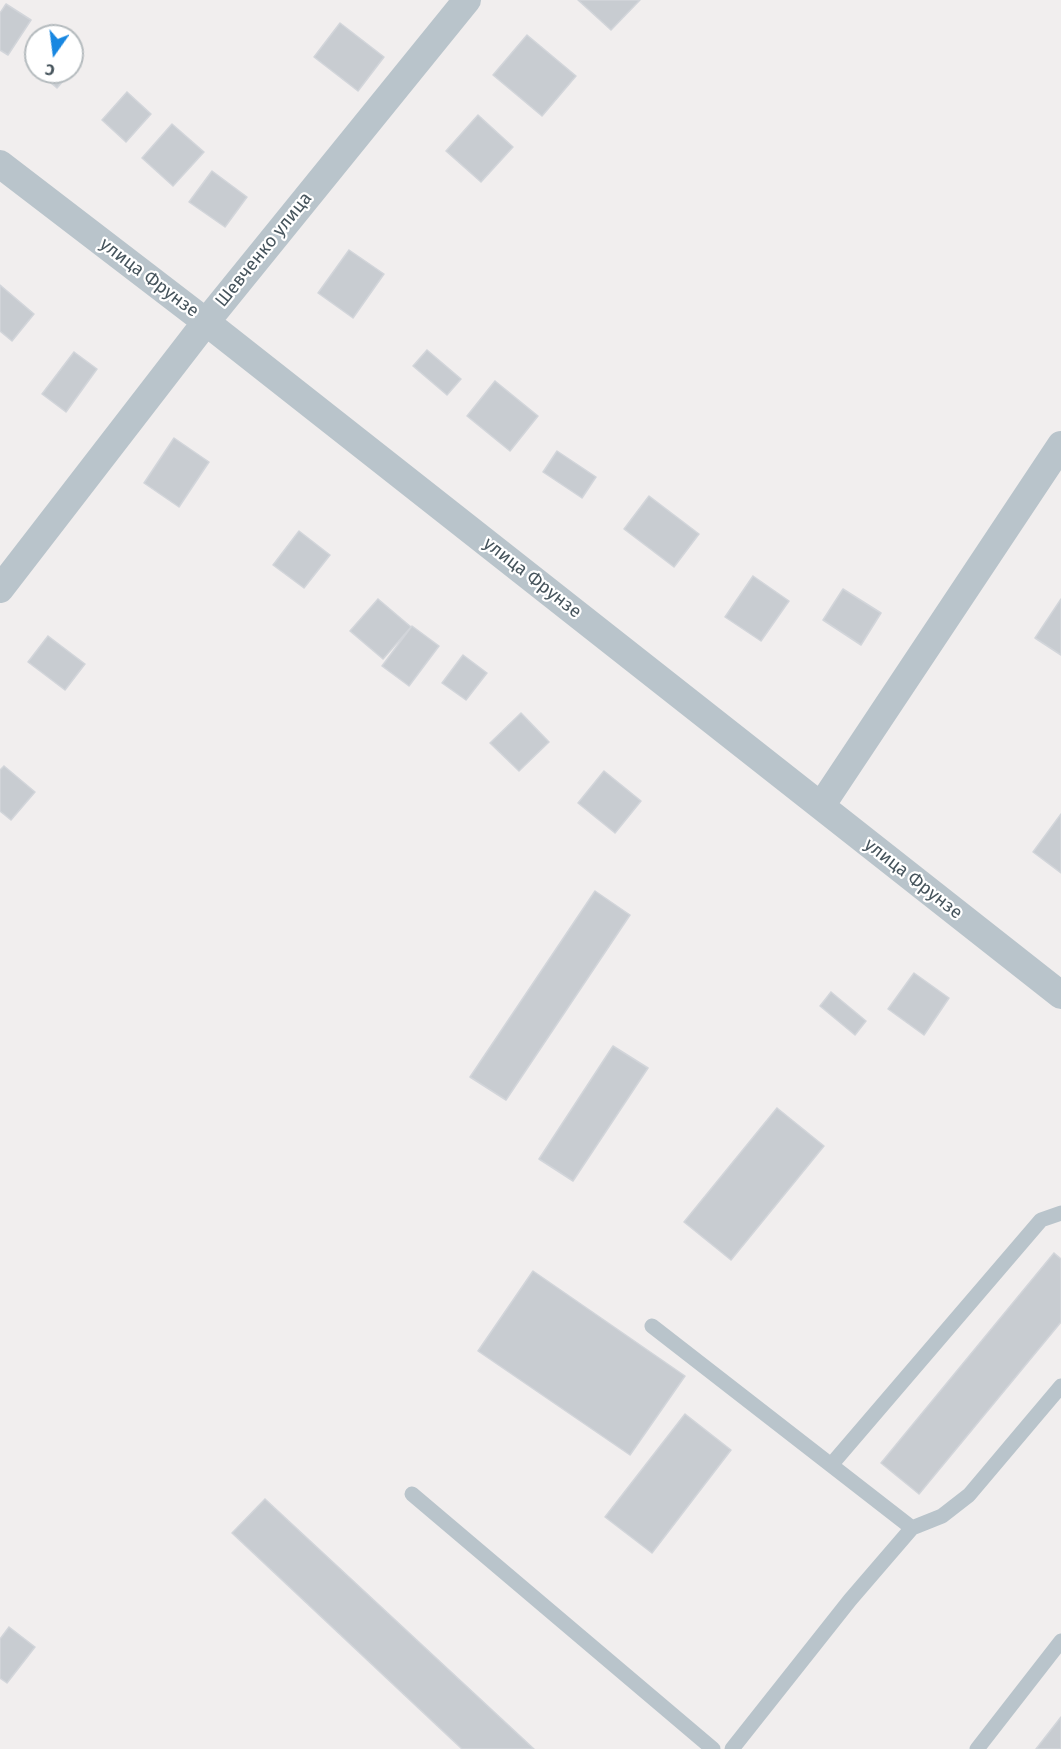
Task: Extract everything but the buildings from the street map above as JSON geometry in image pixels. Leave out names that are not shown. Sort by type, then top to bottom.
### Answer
[{"type":"street","name":"Шевченко улица","points":[[0,589],[206,322],[467,0]]},
{"type":"street","name":"улица Фрунзе","points":[[0,164],[206,322],[821,806],[1057,982]]},
{"type":"street","points":[[821,806],[1061,445]]},
{"type":"lane","points":[[831,1465],[1041,1220],[1061,1213]]},
{"type":"lane","points":[[652,1326],[912,1528]]},
{"type":"lane","points":[[732,1749],[850,1600],[912,1528],[942,1516],[969,1495],[1061,1386]]},
{"type":"lane","points":[[412,1494],[713,1749]]},
{"type":"lane","points":[[977,1749],[1061,1641]]}]
